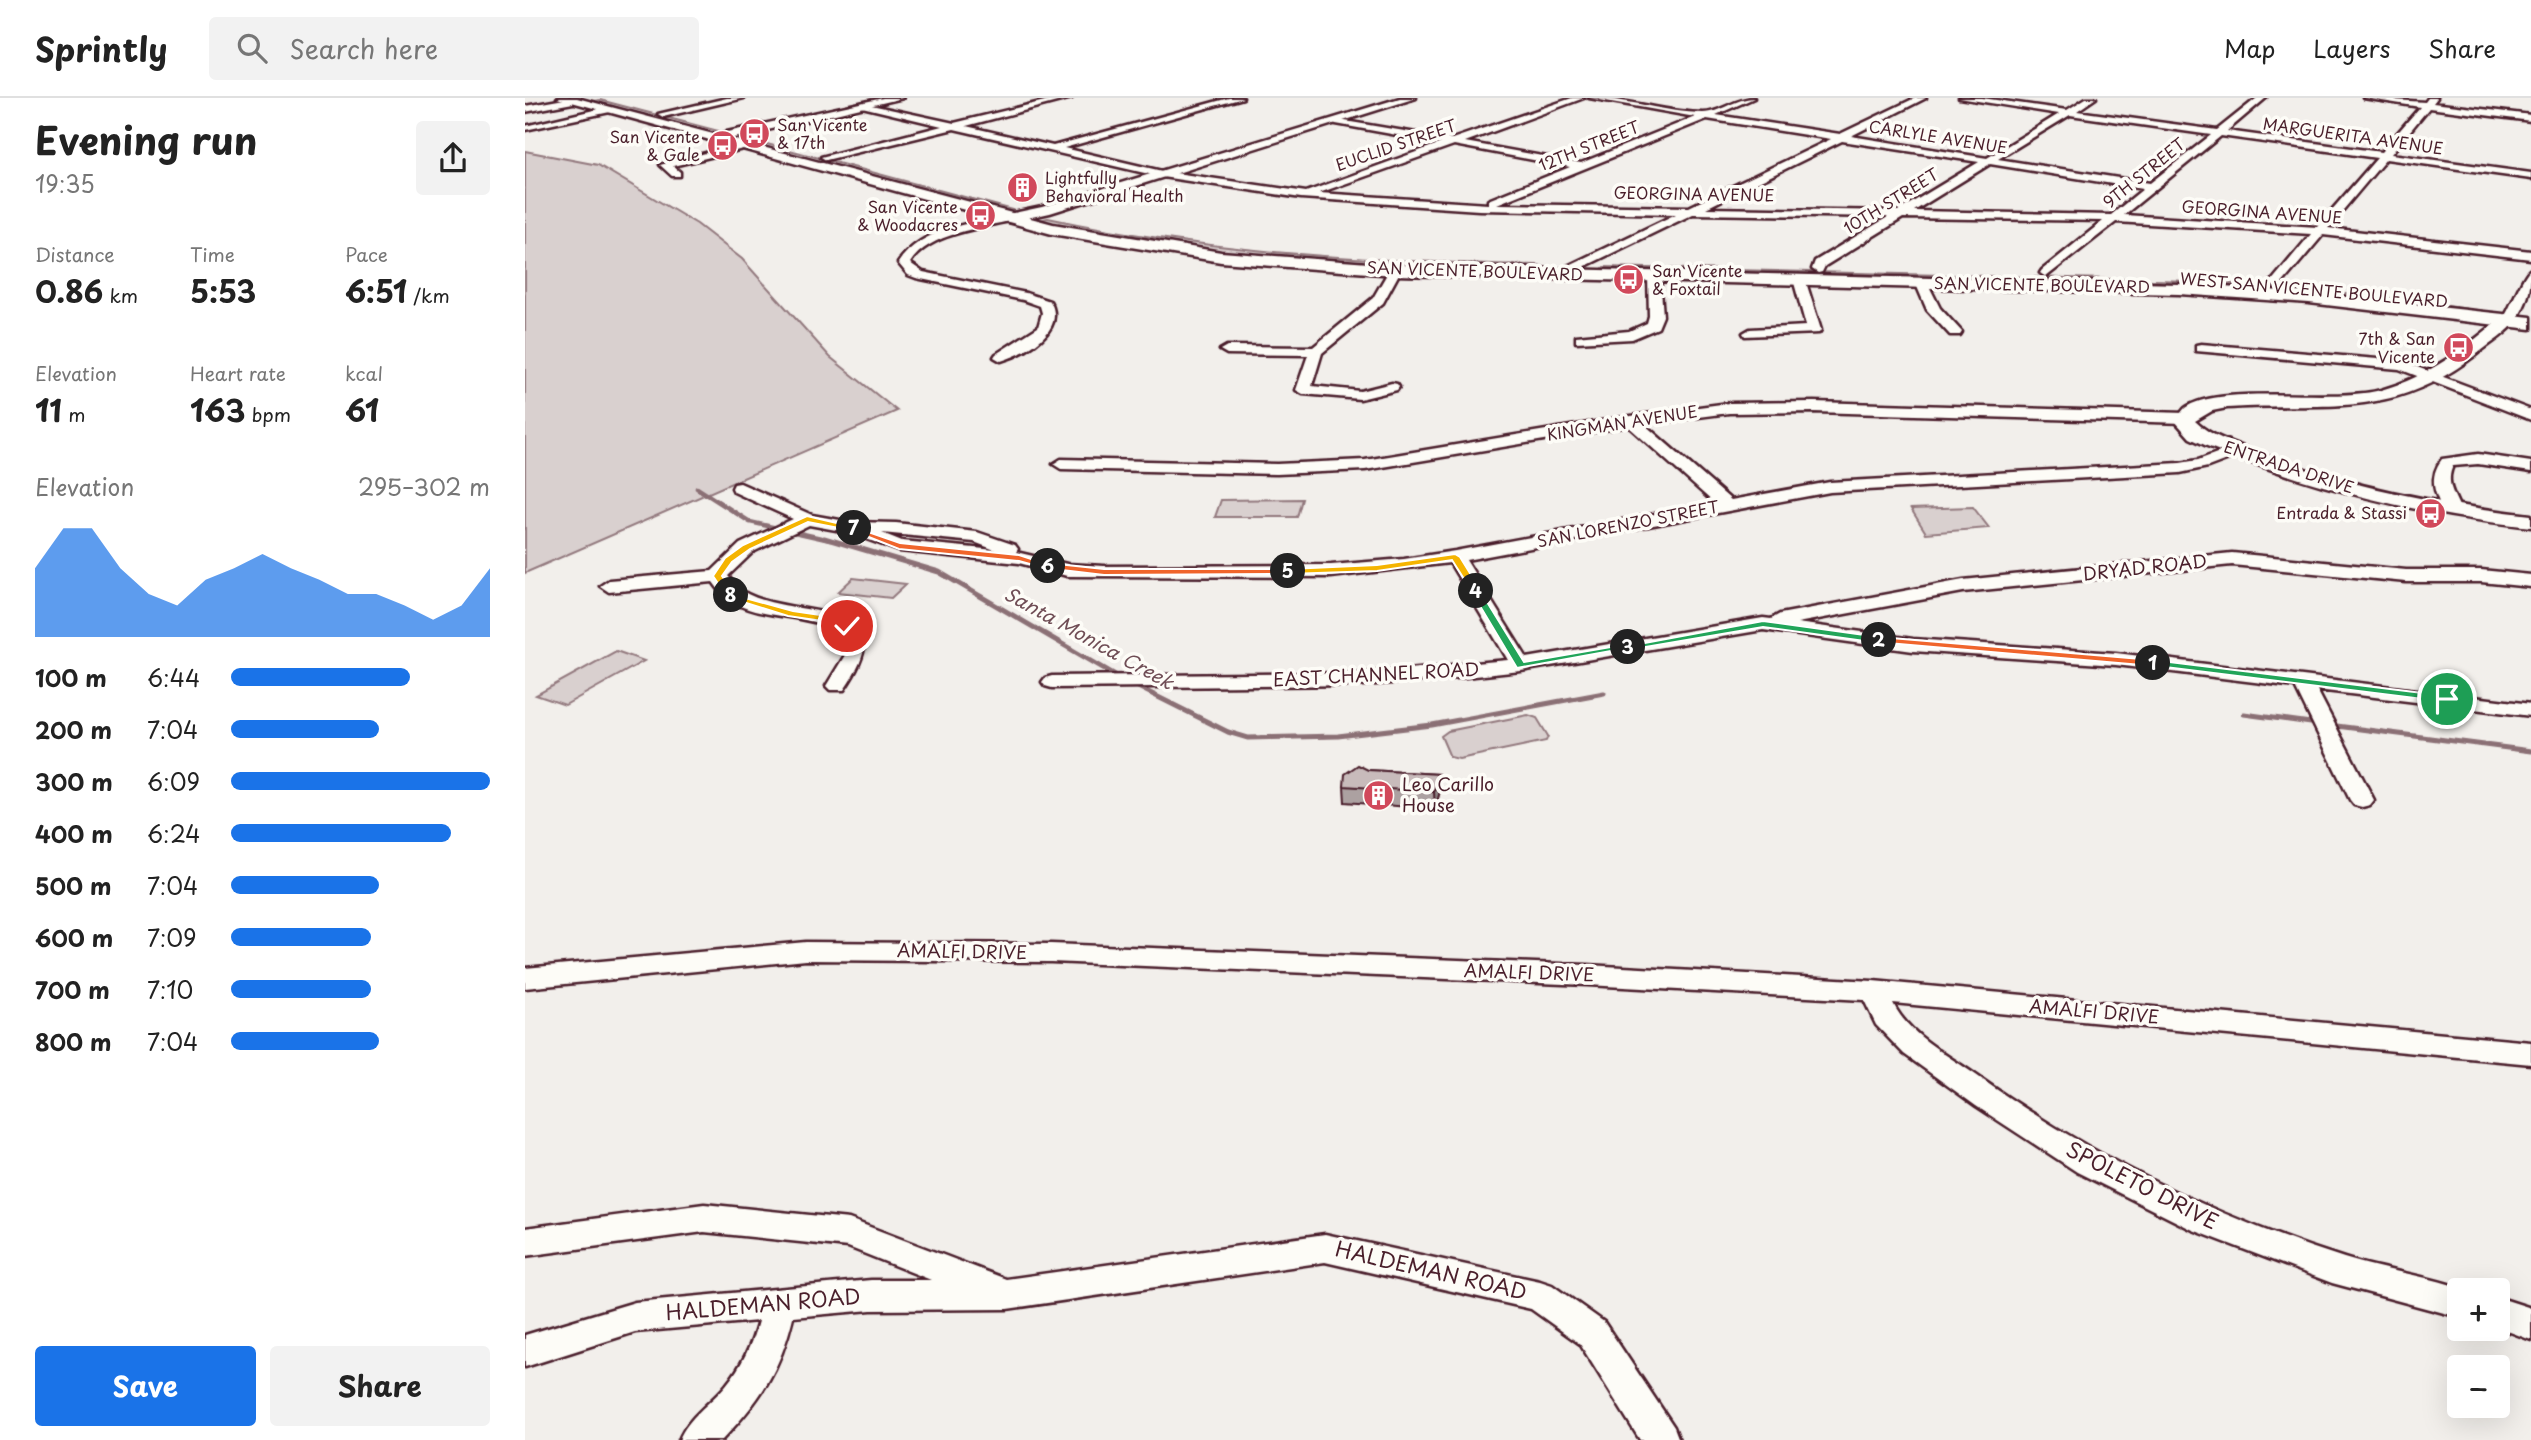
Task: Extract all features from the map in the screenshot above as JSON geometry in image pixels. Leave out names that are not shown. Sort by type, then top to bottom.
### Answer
[{"type":"main road","name":"SAN VICENTE BOULEVARD","points":[[574,99],[605,104],[713,139],[739,140],[1009,218],[1090,237],[1273,262],[1395,270],[2229,292],[2519,314],[2531,323]]},
{"type":"main road","name":"WEST SAN VICENTE BOULEVARD","points":[[605,104],[663,114],[739,140],[827,157],[1034,213],[1142,235],[1273,252],[1402,260],[2046,273],[2276,283],[2519,314]]},
{"type":"street","points":[[663,114],[740,98]]},
{"type":"street","points":[[676,174],[666,167],[667,163],[739,140],[898,98]]},
{"type":"street","points":[[827,157],[1068,98]]},
{"type":"street","points":[[1054,148],[1239,98]]},
{"type":"street","points":[[1001,357],[1042,331],[1049,323],[1051,316],[1045,304],[1026,297],[920,275],[912,272],[904,263],[908,254],[925,243],[1034,213],[1411,98]]},
{"type":"street","name":"EUCLID STREET","points":[[1301,195],[1580,98]]},
{"type":"street","name":"CARLYLE AVENUE","points":[[1593,98],[2153,187]]},
{"type":"street","name":"12TH STREET","points":[[1479,207],[1751,98]]},
{"type":"street","points":[[1561,274],[1922,98]]},
{"type":"street","name":"MARGUERITA AVENUE","points":[[1963,98],[2531,176]]},
{"type":"street","name":"10TH STREET","points":[[1818,269],[1819,264],[1899,214],[2092,98]]},
{"type":"street","name":"9TH STREET","points":[[2046,273],[2262,98]]},
{"type":"street","points":[[2367,98],[2430,102],[2531,118]]},
{"type":"street","points":[[525,109],[574,99]]},
{"type":"street","points":[[2276,283],[2430,102]]},
{"type":"street","points":[[528,128],[605,104]]},
{"type":"street","name":"GEORGINA AVENUE","points":[[865,105],[1162,174],[1301,195],[1479,207],[2114,218],[2320,231],[2531,255]]},
{"type":"street","points":[[1336,121],[1582,166]]},
{"type":"street","points":[[1392,387],[1360,395],[1303,390],[1316,351],[1378,300],[1395,270]]},
{"type":"street","points":[[2185,418],[2204,405],[2229,401],[2339,401],[2375,398],[2400,392],[2463,358],[2519,314],[2531,273]]},
{"type":"street","points":[[1581,339],[1632,335],[1653,325],[1654,276]]},
{"type":"street","points":[[1750,333],[1814,330],[1799,279]]},
{"type":"street","points":[[1921,282],[1934,310],[1955,332]]},
{"type":"street","points":[[2195,347],[2401,365],[2531,415]]},
{"type":"street","points":[[1227,350],[1316,351]]},
{"type":"street","name":"KINGMAN AVENUE","points":[[1061,464],[1327,468],[1698,411],[1766,407],[2185,418]]},
{"type":"street","name":"ENTRADA DRIVE","points":[[2185,418],[2197,434],[2236,452],[2326,481],[2452,510],[2531,521]]},
{"type":"street","points":[[1631,421],[1727,506]]},
{"type":"street","name":"SAN LORENZO STREET","points":[[740,488],[807,519],[851,527],[899,546],[1019,558],[1067,570],[1331,571],[1404,565],[1455,557],[1854,484],[2180,468],[2202,464],[2236,452]]},
{"type":"street","points":[[2452,510],[2440,481],[2441,469],[2448,462],[2478,459],[2531,467]]},
{"type":"street","points":[[718,576],[728,560],[746,547],[807,519]]},
{"type":"street","points":[[1455,557],[1521,666]]},
{"type":"street","name":"DRYAD ROAD","points":[[1763,624],[1963,586],[2219,560],[2279,563],[2406,576],[2481,576],[2531,581]]},
{"type":"street","points":[[609,586],[718,576]]},
{"type":"street","points":[[718,576],[730,595],[792,614],[831,619],[847,626],[857,635],[859,645],[852,666],[837,686]]},
{"type":"street","name":"EAST CHANNEL ROAD","points":[[1052,682],[1363,679],[1521,666],[1763,624],[1913,645],[2116,659],[2531,710]]},
{"type":"street","points":[[2302,681],[2362,800]]},
{"type":"street","name":"AMALFI DRIVE","points":[[525,978],[806,951],[1051,953],[1587,975],[1873,991],[2531,1053]]},
{"type":"street","name":"SPOLETO DRIVE","points":[[1873,991],[1886,1018],[1914,1046],[1986,1098],[2088,1163],[2230,1230],[2344,1273],[2447,1299]]},
{"type":"street","name":"HALDEMAN ROAD","points":[[525,1242],[704,1218],[849,1233],[1007,1294]]},
{"type":"street","name":"HALDEMAN ROAD","points":[[525,1351],[635,1317],[870,1295],[1007,1294],[1325,1248],[1540,1296],[1592,1333],[1661,1440]]},
{"type":"street","points":[[697,1440],[739,1397],[767,1352],[780,1303]]},
{"type":"street","points":[[2510,1317],[2531,1324]]},
{"type":"shaded area","points":[[600,100],[720,133],[715,135],[586,102]]},
{"type":"shaded area","points":[[745,138],[1015,211],[1008,214],[730,141]]},
{"type":"shaded area","points":[[525,151],[598,165],[697,224],[742,259],[830,357],[897,411],[525,573]]},
{"type":"shaded area","points":[[1048,218],[1170,240],[1231,247],[1354,258],[1539,265],[1546,268],[1435,269],[1245,257],[1034,221]]},
{"type":"shaded area","points":[[1604,267],[2196,281],[2369,295],[2483,311],[2297,294],[1599,272]]},
{"type":"shaded area","points":[[1302,499],[1297,517],[1215,517],[1221,500]]},
{"type":"shaded area","points":[[1973,507],[1989,528],[1926,533],[1911,509]]},
{"type":"shaded area","points":[[853,578],[906,584],[891,598],[838,592]]},
{"type":"shaded area","points":[[616,651],[644,661],[565,705],[536,695]]},
{"type":"shaded area","points":[[1528,715],[1537,718],[1548,736],[1546,741],[1459,759],[1450,757],[1441,736],[1448,731]]},
{"type":"building","points":[[1358,765],[1368,770],[1439,774],[1434,792],[1344,786],[1345,774]]},
{"type":"waterway","name":"Santa Monica Creek","points":[[697,488],[750,522],[830,540]]},
{"type":"waterway","name":"Santa Monica Creek","points":[[824,538],[939,572],[1122,679]]},
{"type":"waterway","name":"Santa Monica Creek","points":[[1132,684],[1228,732],[1248,738],[1338,736],[1432,725],[1604,693]]},
{"type":"waterway","name":"Santa Monica Creek","points":[[2244,714],[2318,724]]},
{"type":"waterway","name":"Santa Monica Creek","points":[[2329,725],[2531,751]]},
{"type":"place","name":"San Vicente & 17th","points":[[754,134]]},
{"type":"place","name":"San Vicente & Gale","points":[[723,146]]},
{"type":"place","name":"Lightfully Behavioral Health","points":[[1022,187]]},
{"type":"place","name":"San Vicente & Woodacres","points":[[981,216]]},
{"type":"place","name":"San Vicente & Foxtail","points":[[1629,280]]},
{"type":"place","name":"7th & San Vicente","points":[[2458,348]]},
{"type":"place","name":"Entrada & Stassi","points":[[2430,513]]},
{"type":"place","name":"Leo Carillo House","points":[[1379,795]]},
{"type":"route","points":[[847,626],[831,619],[792,614],[730,595],[718,576],[728,560],[746,547],[807,519],[851,527],[899,546],[1019,558],[1067,570],[1331,571],[1404,565],[1455,557],[1521,666],[1763,624],[1913,645],[2116,659],[2447,699]]}]
